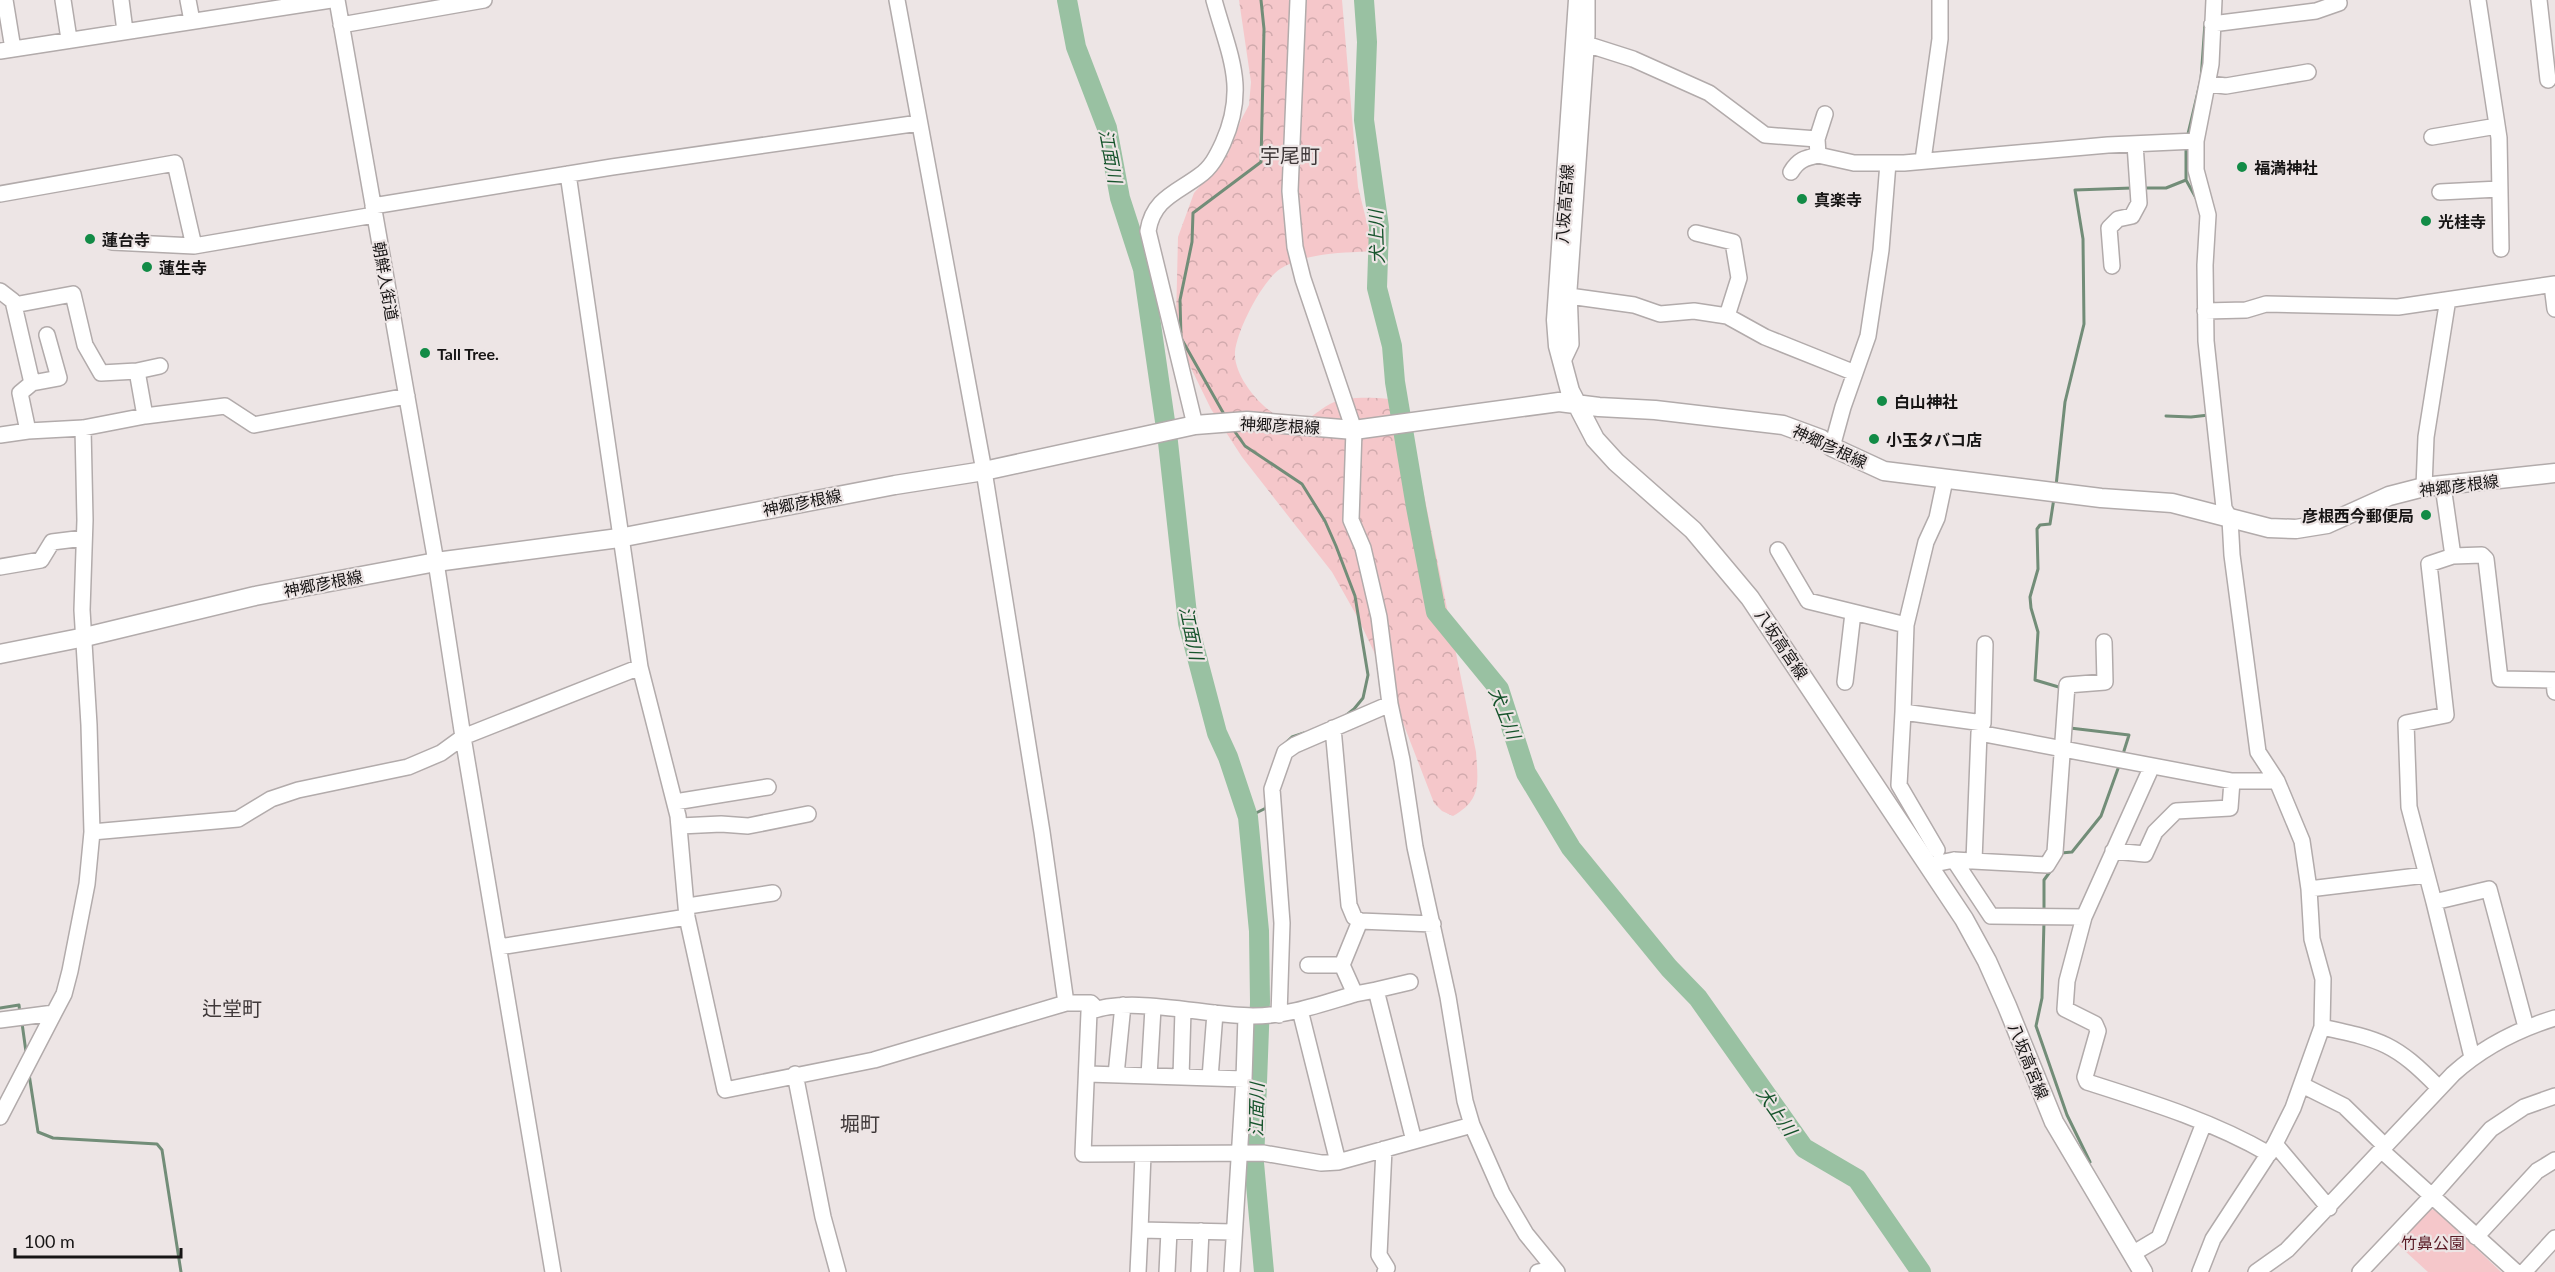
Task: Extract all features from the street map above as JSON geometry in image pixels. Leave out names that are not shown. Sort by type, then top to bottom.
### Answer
[{"type":"main road","name":"八坂高宮線","points":[[1578,0],[1556,320],[1562,363],[1570,391],[1568,403],[1601,447],[1693,530],[1727,567],[1933,857],[1987,961],[2054,1122],[2143,1272]]},
{"type":"main road","name":"神郷彦根線","points":[[0,654],[85,637],[255,596],[436,562],[619,538],[895,484],[984,471],[1195,425],[1247,421],[1359,429],[1568,403],[1655,410],[1783,425],[1821,438],[1832,447],[1884,471],[2101,498],[2172,503],[2270,528],[2296,529],[2327,524],[2389,496],[2424,487],[2555,473]]},
{"type":"street","points":[[5,0],[6,50],[192,21],[261,6],[331,0]]},
{"type":"street","points":[[63,0],[69,39]]},
{"type":"street","points":[[121,0],[125,31]]},
{"type":"street","points":[[189,0],[192,21]]},
{"type":"street","name":"朝鮮人街道","points":[[337,0],[436,562],[463,737],[553,1272]]},
{"type":"street","points":[[341,25],[441,4],[484,0]]},
{"type":"street","points":[[897,0],[984,471],[1042,832],[1066,1003]]},
{"type":"street","points":[[1195,425],[1148,231],[1150,220],[1158,204],[1199,176],[1214,162],[1231,124],[1237,92],[1235,75],[1214,0]]},
{"type":"street","points":[[1298,0],[1290,190],[1295,247],[1303,279],[1359,429],[1351,520],[1363,548],[1379,617],[1390,704],[1402,760],[1415,847],[1448,997],[1465,1101],[1472,1125],[1502,1193],[1549,1271]]},
{"type":"street","points":[[1562,363],[1571,344],[1569,296],[1587,0]]},
{"type":"street","points":[[1923,160],[1940,39],[1940,0]]},
{"type":"street","points":[[2200,1272],[2213,1239],[2272,1149],[2294,1108],[2322,1027],[2324,979],[2312,939],[2309,889],[2302,841],[2277,781],[2258,752],[2232,555],[2230,519],[2224,508],[2206,342],[2208,215],[2190,141],[2209,84],[2214,0]]},
{"type":"street","points":[[2478,0],[2497,126],[2500,249]]},
{"type":"street","points":[[2539,0],[2548,80]]},
{"type":"street","points":[[2212,24],[2316,11],[2339,3]]},
{"type":"street","points":[[1586,44],[1633,59],[1709,93],[1765,135],[1817,147],[1854,163],[1947,160],[2190,141]]},
{"type":"street","points":[[2209,84],[2226,86],[2308,72]]},
{"type":"street","points":[[1791,172],[1796,164],[1817,147],[1825,114]]},
{"type":"street","points":[[112,242],[194,246],[568,174],[919,123]]},
{"type":"street","points":[[2432,137],[2497,126]]},
{"type":"street","points":[[2112,266],[2109,228],[2118,219],[2132,216],[2139,203],[2135,144]]},
{"type":"street","points":[[0,194],[175,163],[194,246]]},
{"type":"street","points":[[1832,447],[1869,336],[1881,250],[1888,163]]},
{"type":"street","points":[[568,174],[619,538],[640,667],[680,826],[687,911],[725,1090],[795,1074],[874,1060],[1066,1003],[1091,1003],[1097,1009]]},
{"type":"street","points":[[2440,192],[2499,189]]},
{"type":"street","points":[[1696,233],[1733,242],[1739,278],[1727,316]]},
{"type":"street","points":[[2205,311],[2246,310],[2266,304],[2387,308],[2554,284],[2555,309]]},
{"type":"street","points":[[0,291],[14,304],[32,383]]},
{"type":"street","points":[[14,304],[73,294],[85,345],[101,373],[137,371],[160,366]]},
{"type":"street","points":[[1569,296],[1634,305],[1660,314],[1694,311],[1727,316],[1765,337],[1856,373]]},
{"type":"street","points":[[2424,487],[2426,437],[2447,305],[2445,300]]},
{"type":"street","points":[[28,431],[20,393],[32,383],[59,378],[47,335]]},
{"type":"street","points":[[137,371],[146,416]]},
{"type":"street","points":[[0,435],[28,431],[83,429],[146,416],[225,406],[254,425],[407,396]]},
{"type":"street","points":[[0,1117],[64,994],[87,884],[92,832],[82,610],[83,429]]},
{"type":"street","points":[[1945,480],[1937,518],[1926,542],[1906,625],[1899,784],[1933,857],[2047,864],[2055,852],[2067,685],[2105,682],[2104,642]]},
{"type":"street","points":[[2443,486],[2453,556]]},
{"type":"street","points":[[0,567],[41,560],[52,542],[84,538]]},
{"type":"street","points":[[1778,550],[1808,601],[1906,625]]},
{"type":"street","points":[[2472,1057],[2409,807],[2406,723],[2446,715],[2429,564],[2453,556],[2482,555],[2486,559],[2500,679],[2554,680],[2555,692]]},
{"type":"street","points":[[1845,682],[1853,613]]},
{"type":"street","points":[[1974,861],[1985,644]]},
{"type":"street","points":[[92,832],[238,819],[271,799],[298,790],[408,767],[441,753],[463,737],[640,667]]},
{"type":"street","points":[[1232,1272],[1233,1232],[1250,1154],[1244,1079],[1282,923],[1272,789],[1285,752],[1294,745],[1390,704]]},
{"type":"street","points":[[1902,712],[1981,728],[2062,750],[2232,781],[2277,781]]},
{"type":"street","points":[[1333,728],[1349,905],[1354,917],[1360,921],[1432,924]]},
{"type":"street","points":[[2152,766],[2084,917],[2064,1004],[2067,1011],[2094,1024],[2098,1031],[2085,1077],[2088,1082],[2154,1103],[2272,1149],[2329,1208]]},
{"type":"street","points":[[2113,850],[2145,854],[2155,832],[2176,811],[2230,808],[2232,781]]},
{"type":"street","points":[[675,802],[768,787]]},
{"type":"street","points":[[680,826],[721,824],[748,826],[808,814]]},
{"type":"street","points":[[1954,860],[1991,916],[2084,917]]},
{"type":"street","points":[[2309,889],[2426,875]]},
{"type":"street","points":[[2434,902],[2489,889],[2526,1027]]},
{"type":"street","points":[[500,947],[773,893]]},
{"type":"street","points":[[1355,994],[1342,965],[1360,921]]},
{"type":"street","points":[[1308,965],[1342,965]]},
{"type":"street","points":[[1410,982],[1355,994],[1300,1010],[1261,1016],[1123,1005],[1089,1012],[1083,1154],[1250,1154],[1321,1163],[1338,1162],[1472,1125]]},
{"type":"street","points":[[1376,990],[1414,1141]]},
{"type":"street","points":[[1116,1075],[1123,1005]]},
{"type":"street","points":[[1149,1076],[1153,1008]]},
{"type":"street","points":[[1181,1077],[1183,1010]]},
{"type":"street","points":[[1300,1010],[1338,1162]]},
{"type":"street","points":[[0,1020],[54,1013]]},
{"type":"street","points":[[1210,1078],[1215,1013]]},
{"type":"street","points":[[2265,1270],[2329,1208],[2383,1148],[2472,1057],[2526,1027],[2555,1018]]},
{"type":"street","points":[[2322,1027],[2372,1038],[2394,1048],[2412,1061],[2439,1089]]},
{"type":"street","points":[[795,1074],[823,1217],[838,1272]]},
{"type":"street","points":[[1088,1074],[1244,1079]]},
{"type":"street","points":[[2302,1085],[2344,1106],[2432,1196],[2516,1272]]},
{"type":"street","points":[[2360,1272],[2492,1129],[2524,1107],[2555,1096]]},
{"type":"street","points":[[2132,1254],[2159,1238],[2204,1123]]},
{"type":"street","points":[[1384,1149],[1379,1255],[1387,1268],[1385,1272]]},
{"type":"street","points":[[1138,1272],[1143,1154]]},
{"type":"street","points":[[2476,1237],[2537,1171],[2555,1160]]},
{"type":"street","points":[[1140,1230],[1233,1232]]},
{"type":"street","points":[[1167,1272],[1169,1231]]},
{"type":"street","points":[[1199,1272],[1201,1231]]},
{"type":"street","points":[[2524,1272],[2554,1241]]},
{"type":"green space","points":[[1239,0],[1342,0],[1358,187],[1374,251],[1314,256],[1280,269],[1258,295],[1245,319],[1235,352],[1236,362],[1246,384],[1262,405],[1282,419],[1292,422],[1313,416],[1327,405],[1339,400],[1368,398],[1405,401],[1476,752],[1477,781],[1474,797],[1453,816],[1442,811],[1434,803],[1383,671],[1358,618],[1332,572],[1242,457],[1211,409],[1189,364],[1176,321],[1178,237],[1194,193],[1228,154],[1249,105],[1251,82]]},
{"type":"green space","name":"竹鼻公園","points":[[2425,1208],[2436,1210],[2501,1272],[2428,1272],[2394,1241]]},
{"type":"waterway","name":"江面川","points":[[1067,0],[1076,47],[1107,128],[1120,198],[1143,269],[1168,442],[1188,623],[1217,733],[1228,757],[1248,817],[1259,931],[1260,1002],[1254,1163],[1264,1272]]},
{"type":"waterway","points":[[1225,416],[1181,338],[1180,300],[1192,242],[1193,213],[1261,162],[1264,29],[1261,0]]},
{"type":"waterway","name":"犬上川","points":[[1364,0],[1367,42],[1364,120],[1379,227],[1377,288],[1392,346],[1395,382],[1436,612],[1499,689],[1526,773],[1571,848],[1669,968],[1698,998],[1804,1148],[1857,1179],[1921,1272]]},
{"type":"waterway","points":[[2187,138],[2201,79],[2205,23]]},
{"type":"waterway","points":[[2186,148],[2186,180],[2196,198]]},
{"type":"waterway","points":[[2142,188],[2166,188],[2186,180]]},
{"type":"waterway","points":[[2056,486],[2065,402],[2084,324],[2083,239],[2075,190],[2132,188]]},
{"type":"waterway","points":[[2166,416],[2209,415]]},
{"type":"waterway","points":[[1233,429],[1245,446],[1302,484],[1325,521],[1336,546],[1355,596],[1368,675],[1363,698],[1344,717]]},
{"type":"waterway","points":[[2054,498],[2050,524],[2040,525],[2037,529],[2038,569],[2030,597],[2038,632],[2035,680],[2062,688]]},
{"type":"waterway","points":[[2070,728],[2129,735],[2123,754]]},
{"type":"waterway","points":[[1280,748],[1292,737],[1304,733]]},
{"type":"waterway","points":[[2061,853],[2072,852],[2101,816],[2120,763]]},
{"type":"waterway","points":[[1248,817],[1266,806]]},
{"type":"waterway","points":[[2044,911],[2044,880],[2052,869]]},
{"type":"waterway","points":[[2044,921],[2042,998],[2036,1026],[2067,1115],[2090,1162]]},
{"type":"waterway","points":[[0,1008],[19,1005],[20,1014]]},
{"type":"waterway","points":[[22,1023],[26,1052]]},
{"type":"waterway","points":[[29,1074],[38,1132],[53,1138],[157,1144],[162,1150],[181,1272]]},
{"type":"place","name":"福満神社","points":[[2242,167]]},
{"type":"place","name":"真楽寺","points":[[1802,199]]},
{"type":"place","name":"光桂寺","points":[[2426,221]]},
{"type":"place","name":"蓮台寺","points":[[90,239]]},
{"type":"place","name":"蓮生寺","points":[[147,267]]},
{"type":"place","name":"Tall Tree.","points":[[425,353]]},
{"type":"place","name":"白山神社","points":[[1882,401]]},
{"type":"place","name":"小玉タバコ店","points":[[1874,439]]},
{"type":"place","name":"彦根西今郵便局","points":[[2426,515]]},
{"type":"district","name":"宇尾町","points":[[1290,155]]},
{"type":"district","name":"辻堂町","points":[[232,1008]]},
{"type":"district","name":"堀町","points":[[860,1123]]}]
